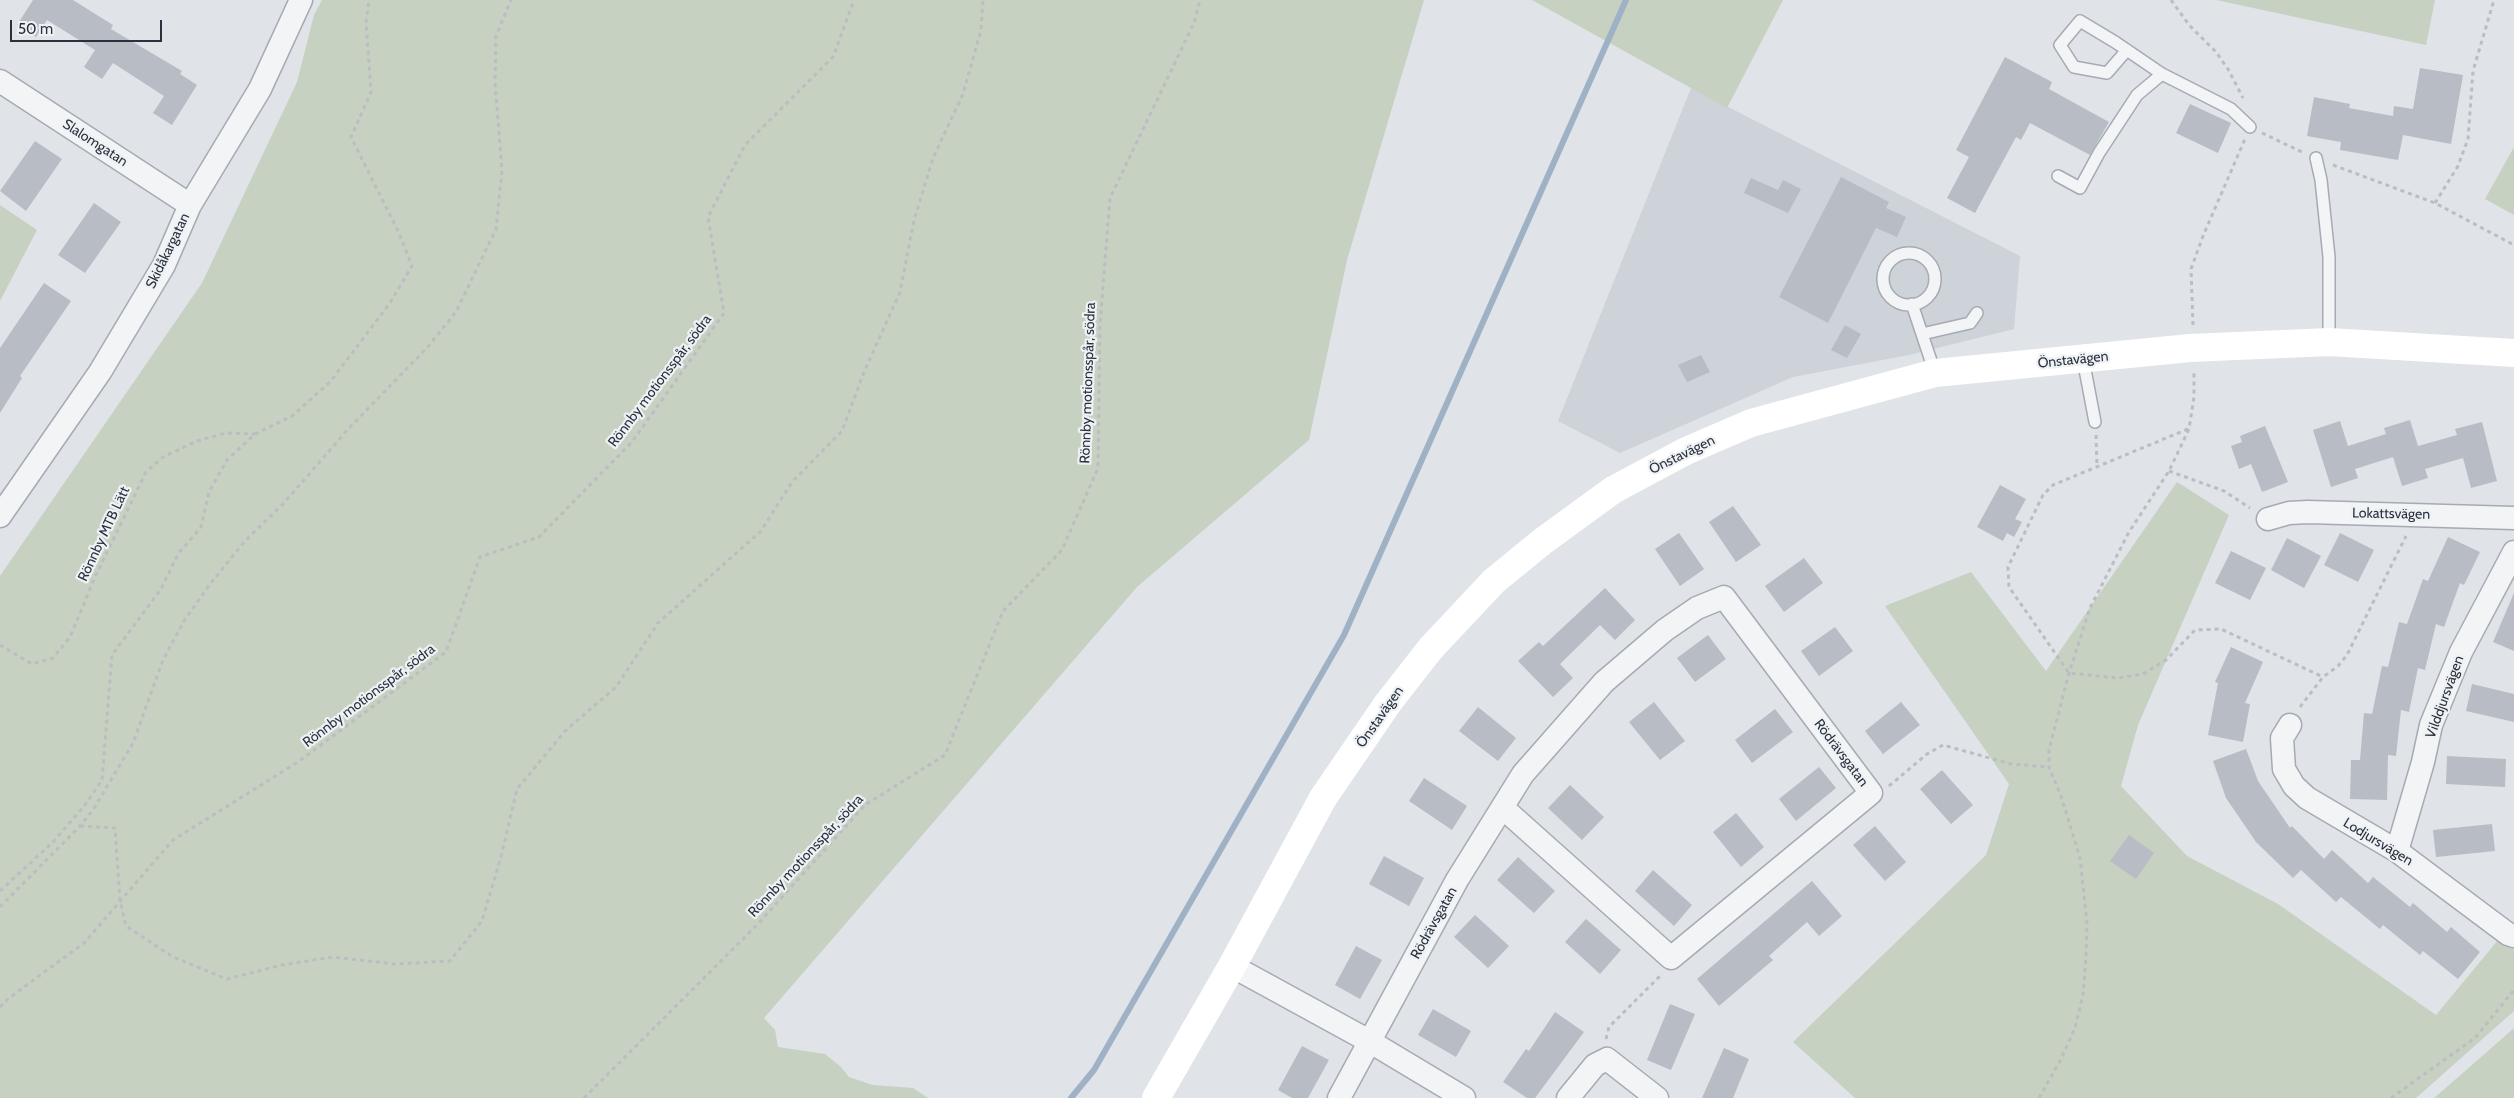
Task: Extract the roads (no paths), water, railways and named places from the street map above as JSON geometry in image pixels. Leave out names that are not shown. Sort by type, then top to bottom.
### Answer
[{"type":"street","name":"Skidåkargatan","points":[[0,516],[104,364],[164,265],[190,205],[260,89],[301,0]]},
{"type":"street","name":"Slalomgatan","points":[[0,81],[190,205]]},
{"type":"street","name":"Önstavägen","points":[[1156,1098],[1232,966],[1323,798],[1388,703],[1431,648],[1494,581],[1543,541],[1613,490],[1686,451],[1751,422],[1935,373],[2190,348],[2328,342],[2514,353]]},
{"type":"street","name":"Lokattsvägen","points":[[2268,519],[2290,513],[2308,512],[2514,518]]},
{"type":"street","name":"Vilddjursvägen","points":[[2397,850],[2423,762],[2431,725],[2461,652],[2514,552]]},
{"type":"street","name":"Rödrävsgatan","points":[[1339,1098],[1457,880],[1523,774],[1604,682],[1665,630],[1698,608],[1724,597],[1871,793],[1671,958],[1502,808]]},
{"type":"street","name":"Lodjursvägen","points":[[2290,725],[2282,738],[2282,752],[2284,769],[2294,786],[2318,807],[2397,850],[2508,934],[2514,936]]},
{"type":"street","points":[[1232,966],[1369,1041],[1464,1098]]},
{"type":"street","points":[[1568,1098],[1595,1065],[1607,1059],[1657,1098]]},
{"type":"lane","points":[[2127,50],[2107,73],[2074,67],[2060,45],[2080,21],[2127,50],[2162,74],[2231,109],[2250,128]]},
{"type":"lane","points":[[2058,176],[2080,188],[2099,153],[2136,95],[2162,74]]},
{"type":"lane","points":[[2316,158],[2321,180],[2329,257],[2328,342]]},
{"type":"lane","points":[[1900,254],[1920,255],[1928,261],[1933,270],[1935,280],[1932,290],[1926,298],[1912,304],[1897,302],[1889,297],[1884,288],[1882,278],[1885,268],[1891,259],[1900,254]]},
{"type":"lane","points":[[1912,304],[1935,373]]},
{"type":"lane","points":[[1922,334],[1970,323],[1977,313]]},
{"type":"lane","points":[[2083,359],[2095,422]]},
{"type":"waterway","points":[[1071,1098],[1094,1070],[1344,635],[1626,0]]}]
